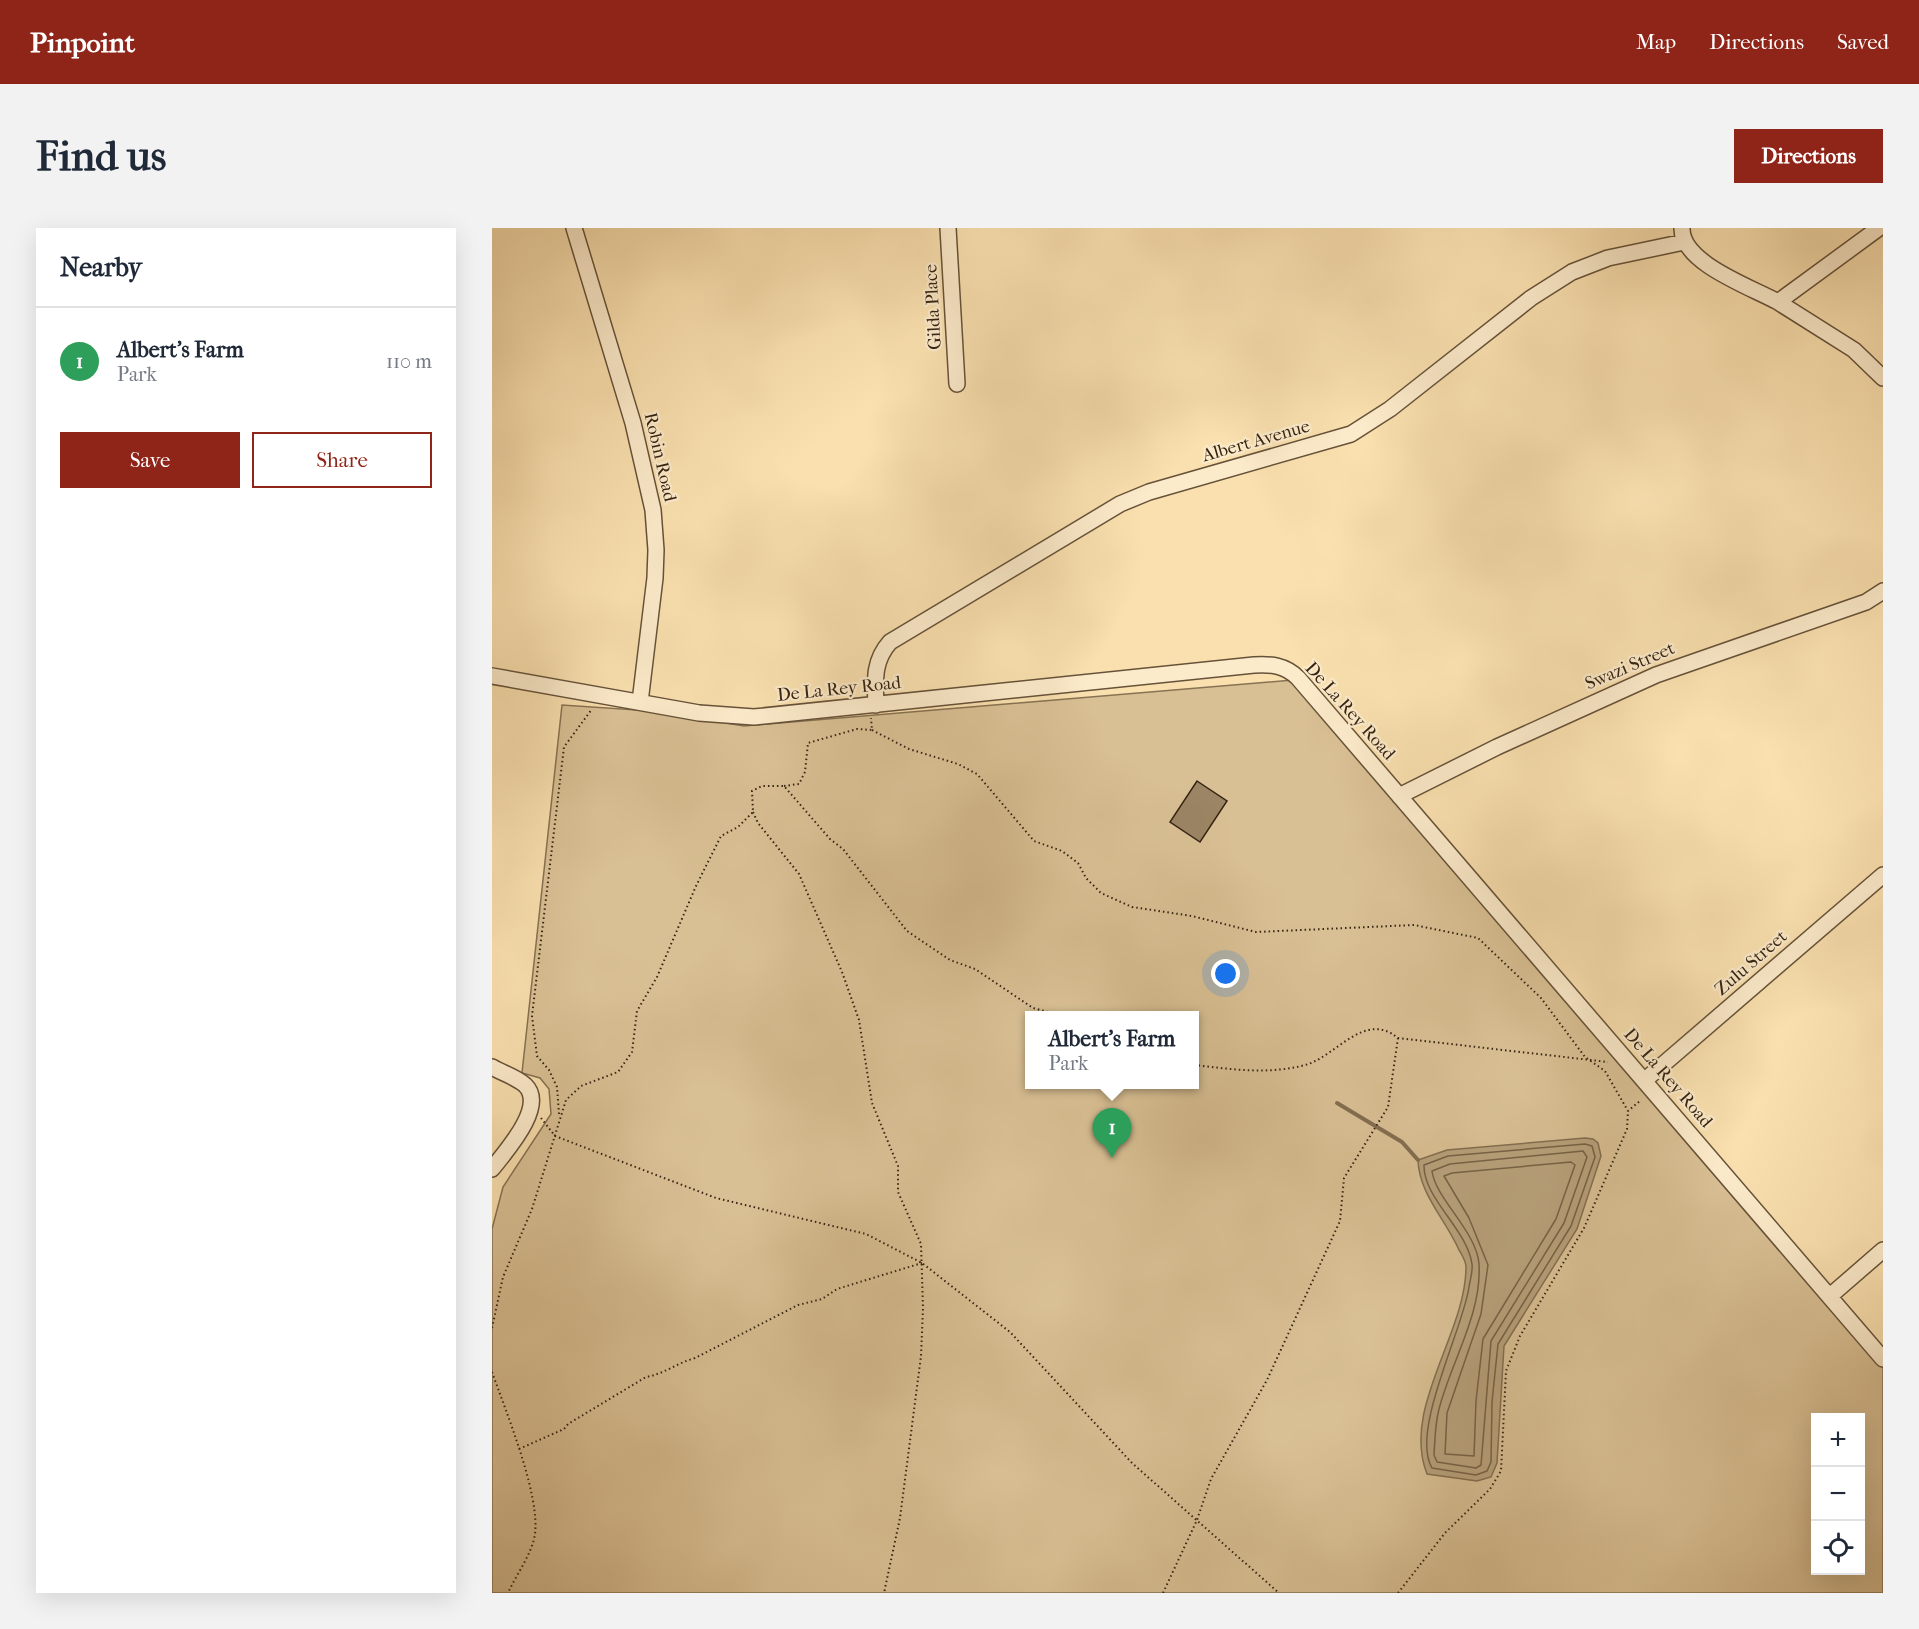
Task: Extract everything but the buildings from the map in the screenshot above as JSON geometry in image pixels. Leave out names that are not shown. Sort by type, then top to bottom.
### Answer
[{"type":"street","name":"Robin Road","points":[[574,228],[633,423],[652,510],[656,550],[655,578],[640,702]]},
{"type":"street","name":"Gilda Place","points":[[948,228],[957,384]]},
{"type":"street","points":[[1778,302],[1879,228]]},
{"type":"street","points":[[1683,235],[1702,262],[1778,302],[1854,350],[1883,378]]},
{"type":"street","name":"Albert Avenue","points":[[876,705],[876,667],[880,652],[890,642],[1120,504],[1149,492],[1351,434],[1390,409],[1532,298],[1572,272],[1683,235]]},
{"type":"street","name":"Swazi Street","points":[[1399,796],[1497,747],[1656,675],[1866,602],[1883,591]]},
{"type":"street","name":"De La Rey Road","points":[[492,676],[732,717],[771,716],[1254,665],[1276,665],[1298,678],[1883,1359]]},
{"type":"street","name":"Zulu Street","points":[[1645,1080],[1883,875]]},
{"type":"street","points":[[492,1067],[526,1086],[532,1095],[532,1106],[523,1125],[492,1169]]},
{"type":"street","points":[[1830,1296],[1883,1250]]},
{"type":"path","points":[[560,1117],[557,1088],[549,1070],[537,1056],[532,1016],[564,747],[592,711],[595,694]]},
{"type":"path","points":[[873,730],[871,716],[876,705]]},
{"type":"path","points":[[884,1593],[900,1518],[921,1356],[923,1308],[921,1244],[898,1192],[898,1166],[872,1103],[859,1020],[842,972],[799,873],[758,823],[753,812],[752,791],[762,786],[799,784],[805,772],[808,743],[857,729],[873,730],[909,749],[958,764],[977,774],[1034,841],[1062,851],[1078,863],[1086,878],[1101,893],[1132,907],[1192,916],[1256,932],[1413,925],[1478,938],[1541,998],[1585,1058],[1605,1071],[1628,1111],[1627,1129],[1584,1228],[1520,1336],[1506,1371],[1501,1471],[1490,1489],[1445,1533],[1398,1593]]},
{"type":"path","points":[[784,786],[830,839],[843,849],[907,931],[950,960],[975,969],[1033,1008],[1044,1011]]},
{"type":"path","points":[[492,1328],[503,1277],[532,1209],[566,1100],[581,1086],[618,1072],[632,1052],[637,1011],[657,977],[696,886],[721,836],[738,827],[753,812]]},
{"type":"path","points":[[1199,1066],[1255,1072],[1306,1065],[1367,1028],[1389,1031],[1398,1038],[1585,1058],[1632,1066]]},
{"type":"path","points":[[1163,1593],[1197,1520],[1211,1479],[1267,1380],[1340,1221],[1344,1178],[1355,1156],[1375,1130],[1388,1107],[1398,1038]]},
{"type":"path","points":[[1628,1111],[1641,1101],[1645,1080]]},
{"type":"path","points":[[532,1106],[555,1136],[716,1198],[866,1234],[922,1263],[1010,1332],[1132,1463],[1279,1593]]},
{"type":"path","points":[[519,1449],[564,1429],[568,1424],[646,1377],[657,1375],[678,1363],[695,1358],[798,1305],[822,1299],[837,1289],[922,1263]]},
{"type":"path","points":[[492,1372],[519,1449],[534,1513],[535,1535],[508,1593]]},
{"type":"shaded area","points":[[1293,680],[1883,1367],[1883,1593],[492,1593],[492,1229],[503,1187],[551,1114],[549,1089],[540,1078],[522,1073],[562,705],[652,711],[744,726]]},
{"type":"water","points":[[1593,1139],[1598,1143],[1601,1156],[1577,1229],[1504,1346],[1497,1463],[1491,1477],[1477,1481],[1427,1474],[1421,1449],[1422,1423],[1428,1397],[1456,1318],[1463,1292],[1466,1267],[1454,1239],[1428,1196],[1418,1160],[1447,1150]]},
{"type":"waterway","points":[[1337,1103],[1402,1142],[1418,1160]]},
{"type":"place","name":"Albert's Farm","points":[[1112,1158]]}]
